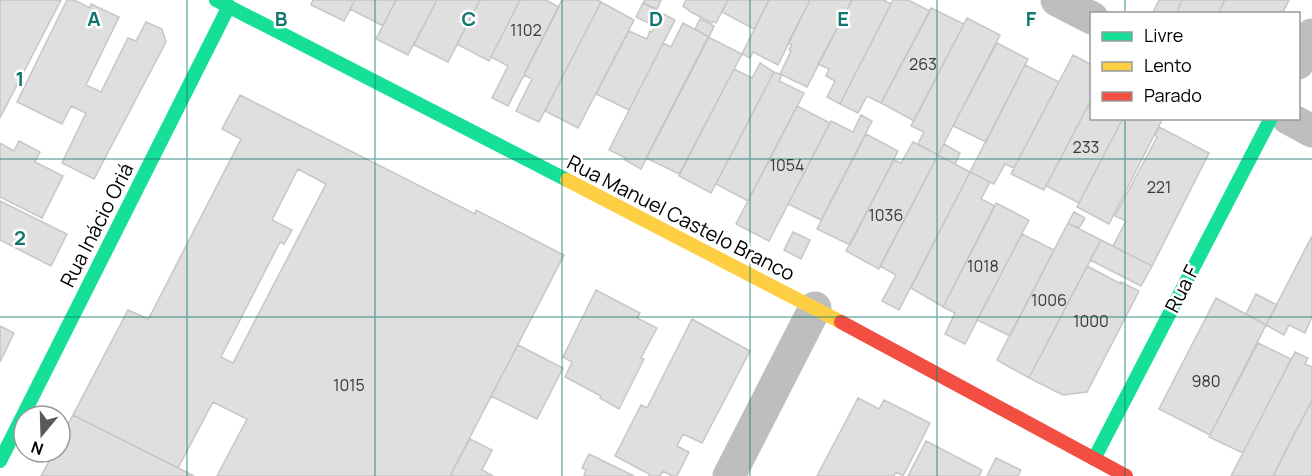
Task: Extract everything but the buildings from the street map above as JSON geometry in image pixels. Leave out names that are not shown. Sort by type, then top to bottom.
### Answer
[{"type":"street","name":"Rua Manuel Castelo Branco","points":[[216,0],[814,308],[1126,476]]},
{"type":"street","points":[[1057,0],[1090,17]]},
{"type":"street","name":"Rua Inácio Oriá","points":[[0,461],[229,6]]},
{"type":"street","points":[[1300,61],[1312,35]]},
{"type":"street","name":"Rua F","points":[[1094,459],[1270,120]]},
{"type":"street","points":[[1292,120],[1312,131]]},
{"type":"street","points":[[729,476],[814,308]]},
{"type":"traffic: fast","points":[[216,0],[567,180]]},
{"type":"traffic: fast","points":[[0,461],[229,6]]},
{"type":"traffic: fast","points":[[1094,459],[1270,120]]},
{"type":"traffic: slow","points":[[567,180],[841,322]]},
{"type":"traffic: jam","points":[[841,322],[1126,476]]}]
